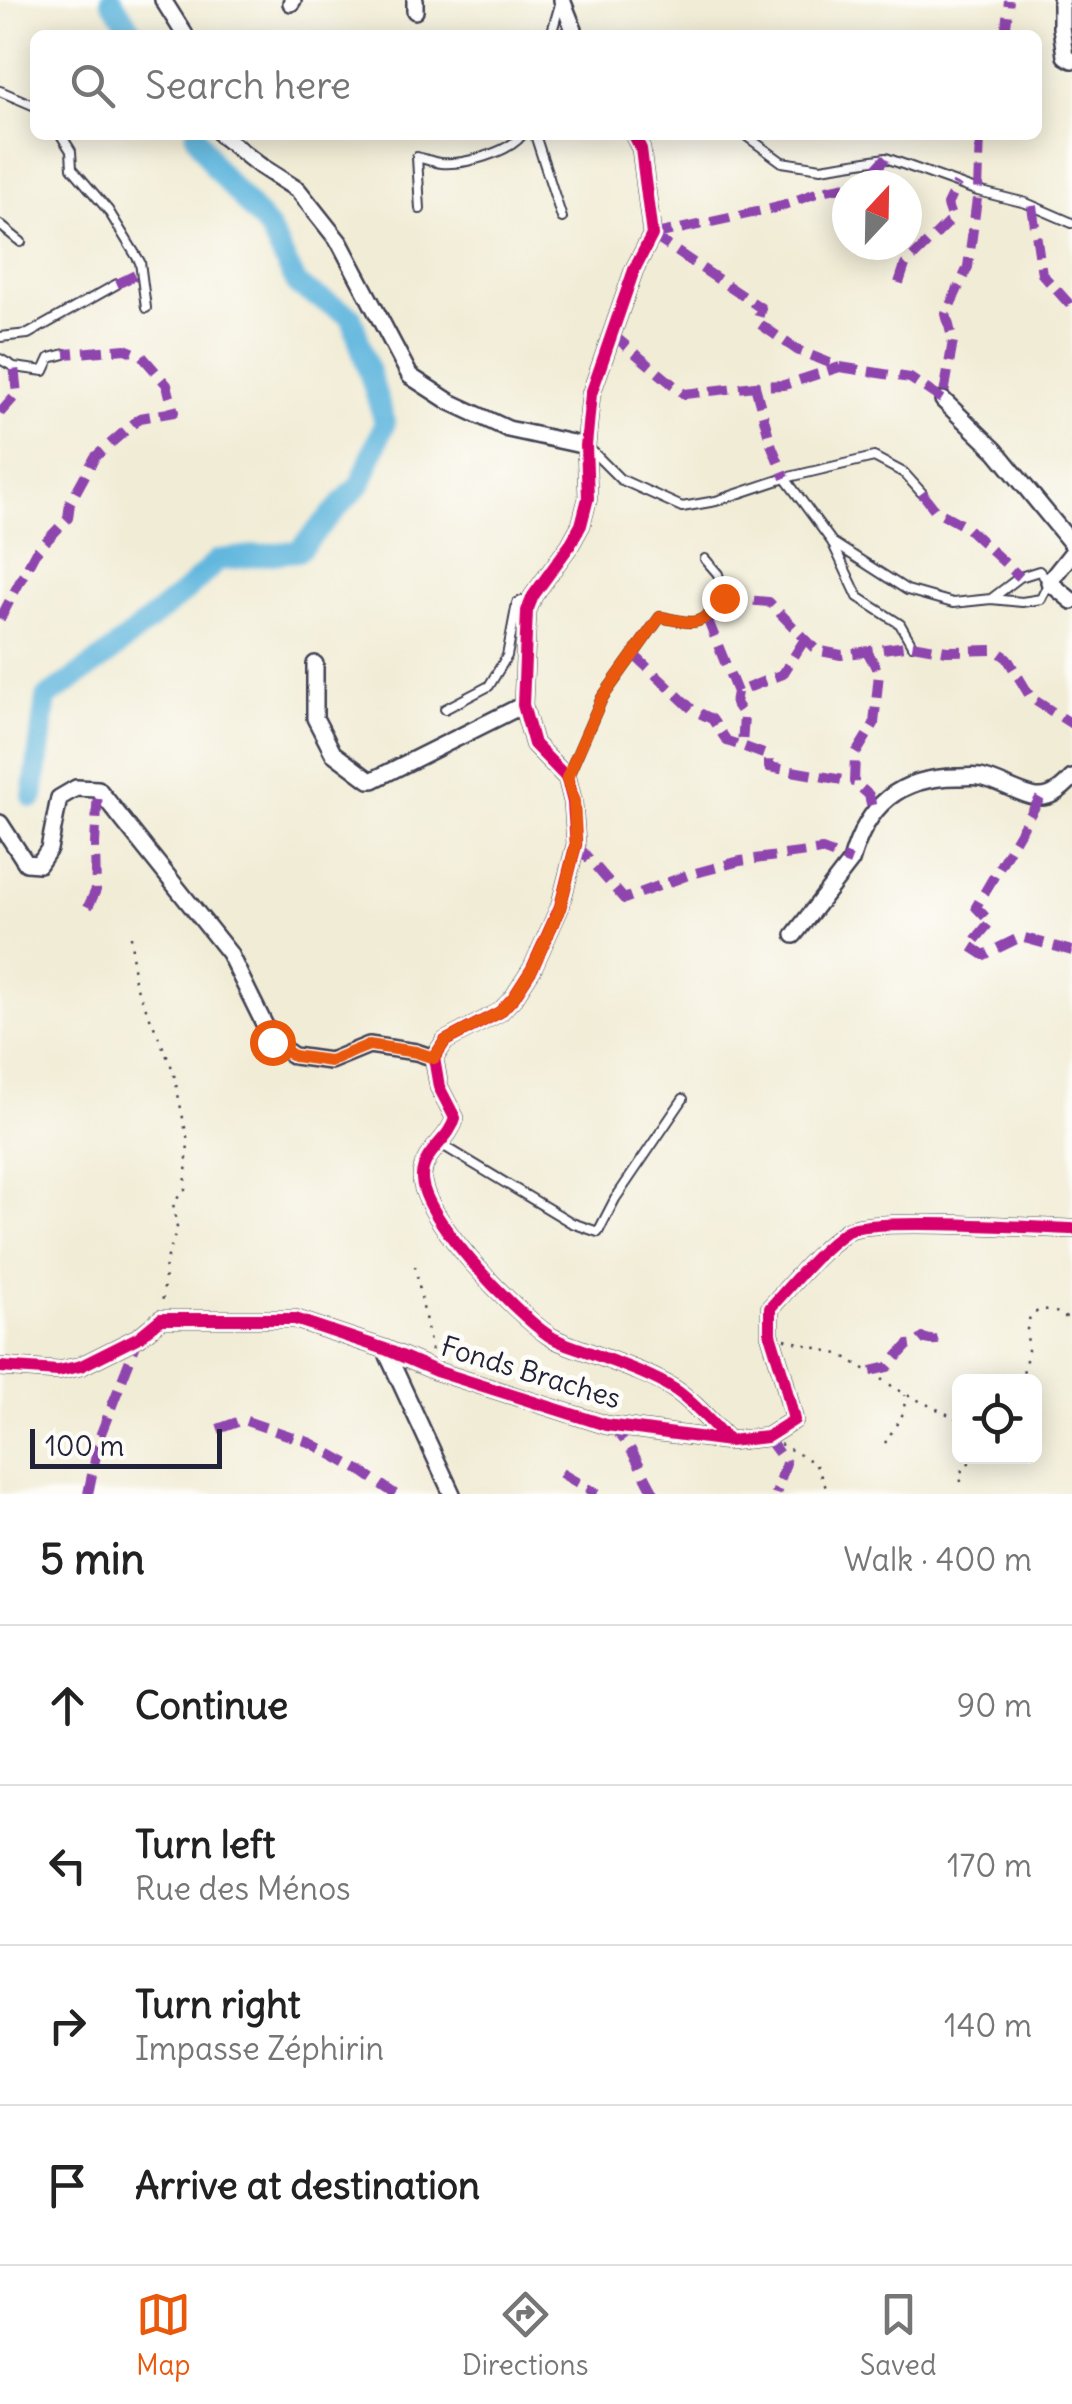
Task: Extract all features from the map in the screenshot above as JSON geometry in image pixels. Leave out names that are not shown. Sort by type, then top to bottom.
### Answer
[{"type":"street","points":[[163,0],[182,30]]},
{"type":"street","points":[[562,0],[574,30]]},
{"type":"street","points":[[1061,0],[1066,56],[1072,60]]},
{"type":"street","points":[[227,140],[298,190],[340,243],[410,376],[450,402],[508,429],[586,446]]},
{"type":"street","points":[[637,140],[652,235],[634,270],[591,394],[586,446],[588,498],[581,524],[527,611],[523,705],[534,744],[567,778],[574,802],[576,844],[560,908],[532,969],[514,997],[500,1012],[445,1041],[434,1058],[439,1087],[455,1118],[452,1130],[429,1154],[422,1182],[431,1205],[464,1254],[549,1336],[676,1390],[730,1441]]},
{"type":"street","points":[[943,400],[996,452],[1072,544]]},
{"type":"street","points":[[1072,554],[1048,582],[1072,602]]},
{"type":"street","points":[[315,664],[315,718],[333,753],[369,780],[523,705]]},
{"type":"street","points":[[794,935],[851,861],[874,812],[897,790],[932,777],[981,777],[1040,798],[1063,789],[1072,778]]},
{"type":"street","points":[[0,823],[26,863],[40,864],[50,849],[59,798],[76,788],[98,789],[228,953],[272,1042],[294,1056],[330,1061],[369,1045],[434,1058]]},
{"type":"street","points":[[767,1436],[794,1420],[770,1334],[770,1308],[809,1265],[851,1228],[908,1224],[1072,1229]]},
{"type":"street","name":"Fonds Braches","points":[[161,1319],[295,1318],[436,1371],[606,1425],[730,1441],[767,1436]]},
{"type":"street","points":[[0,1367],[58,1371],[81,1366],[138,1337],[161,1319]]},
{"type":"street","points":[[385,1349],[452,1494]]},
{"type":"lane","points":[[553,30],[562,0]]},
{"type":"lane","points":[[0,91],[30,104]]},
{"type":"lane","points":[[64,140],[71,151],[72,168],[108,210],[140,262],[146,308]]},
{"type":"lane","points":[[420,209],[417,157],[440,163],[473,160],[518,140]]},
{"type":"lane","points":[[536,140],[562,218]]},
{"type":"lane","points":[[751,140],[782,162],[821,168],[886,158],[978,191],[1026,203],[1072,223]]},
{"type":"lane","points":[[0,224],[21,242]]},
{"type":"lane","points":[[0,337],[28,334],[117,284]]},
{"type":"lane","points":[[0,359],[14,368],[44,371],[50,358],[65,354]]},
{"type":"lane","points":[[586,446],[620,478],[682,508],[874,456],[904,473],[922,493]]},
{"type":"lane","points":[[785,478],[832,542],[858,597],[900,624],[912,645]]},
{"type":"lane","points":[[832,542],[907,590],[953,603],[991,599],[1022,602],[1040,598],[1048,582],[1040,571],[1020,577],[991,599]]},
{"type":"lane","points":[[567,778],[602,698],[660,617],[694,624],[707,618],[724,598],[718,574],[705,559]]},
{"type":"lane","points":[[445,709],[488,686],[506,656],[517,603],[534,596]]},
{"type":"lane","points":[[439,1144],[572,1223],[598,1232],[615,1199],[683,1099]]},
{"type":"path","points":[[131,936],[134,981],[174,1070],[188,1142],[185,1190],[173,1203],[177,1228],[166,1262],[161,1319]]},
{"type":"path","points":[[415,1266],[436,1371]]},
{"type":"path","points":[[1023,1374],[1030,1316],[1042,1309],[1055,1311],[1066,1316],[1072,1325]]},
{"type":"path","points":[[770,1334],[842,1355],[904,1394],[952,1416]]},
{"type":"path","points":[[886,1443],[904,1412],[904,1394]]},
{"type":"path","points":[[767,1436],[815,1463],[829,1494]]},
{"type":"path","points":[[961,1482],[960,1473],[968,1464]]},
{"type":"waterway","points":[[111,0],[132,30]]},
{"type":"waterway","points":[[33,797],[46,698],[105,657],[218,560],[298,551],[361,483],[385,422],[351,316],[298,286],[269,229],[215,168],[199,140]]},
{"type":"marked path","points":[[1006,30],[1009,0]]},
{"type":"marked path","points":[[652,235],[761,308],[757,322],[797,350],[840,367],[910,378],[943,400],[953,341],[946,314],[968,267],[980,140]]},
{"type":"marked path","points":[[875,170],[886,158]]},
{"type":"marked path","points":[[899,283],[905,265],[952,219],[947,205],[957,184]]},
{"type":"marked path","points":[[652,235],[775,208],[832,189]]},
{"type":"marked path","points":[[1032,206],[1042,274],[1072,307]]},
{"type":"marked path","points":[[117,284],[142,272]]},
{"type":"marked path","points":[[612,334],[684,394],[784,385],[840,367]]},
{"type":"marked path","points":[[0,619],[35,553],[68,518],[70,503],[95,457],[140,418],[174,412],[167,385],[142,356],[125,349],[65,354]]},
{"type":"marked path","points":[[0,413],[17,394],[14,367]]},
{"type":"marked path","points":[[755,386],[785,478]]},
{"type":"marked path","points":[[922,493],[935,510],[966,527],[1020,577]]},
{"type":"marked path","points":[[724,598],[769,602],[816,650],[841,655],[912,645],[947,651],[996,650],[1007,658],[1031,698],[1072,724]]},
{"type":"marked path","points":[[707,618],[737,692],[783,674],[805,639]]},
{"type":"marked path","points":[[867,651],[879,673],[874,724],[855,755],[854,782],[869,795],[873,812]]},
{"type":"marked path","points":[[633,654],[693,710],[712,719],[727,741],[742,746]]},
{"type":"marked path","points":[[737,692],[735,703],[744,716],[742,746],[769,756],[769,767],[854,782]]},
{"type":"marked path","points":[[88,907],[96,890],[98,789]]},
{"type":"marked path","points":[[1040,798],[976,907],[990,922],[970,946],[984,955],[1021,937],[1072,951]]},
{"type":"marked path","points":[[576,844],[624,899],[740,861],[822,850],[851,861]]},
{"type":"marked path","points":[[88,1494],[100,1436],[139,1337]]},
{"type":"marked path","points":[[871,1371],[888,1367],[908,1345],[923,1338],[944,1337]]},
{"type":"marked path","points":[[218,1429],[243,1420],[311,1443],[395,1494]]},
{"type":"marked path","points":[[610,1427],[629,1448],[655,1494]]},
{"type":"marked path","points":[[767,1437],[786,1463],[776,1494]]},
{"type":"marked path","points":[[561,1473],[597,1494]]},
{"type":"cycle path","points":[[636,140],[652,235],[634,270],[591,394],[586,446],[588,498],[581,525],[527,611],[523,705],[534,744],[567,778],[576,844],[560,907],[532,969],[514,997],[500,1012],[445,1041],[434,1058],[439,1087],[455,1118],[423,1167],[422,1176],[436,1215],[453,1238],[494,1286],[533,1323],[556,1340],[641,1372],[674,1389],[729,1441]]},
{"type":"cycle path","points":[[0,1367],[58,1371],[81,1366],[139,1337],[161,1319],[295,1319],[436,1371],[606,1425],[729,1441],[767,1437],[794,1420],[770,1334],[770,1308],[816,1257],[847,1231],[918,1224],[1072,1229]]},
{"type":"route","points":[[272,1042],[294,1056],[330,1061],[369,1045],[434,1058],[445,1041],[500,1012],[532,969],[560,908],[576,844],[574,802],[567,778],[602,698],[660,617],[694,624],[707,618],[724,598]]}]
